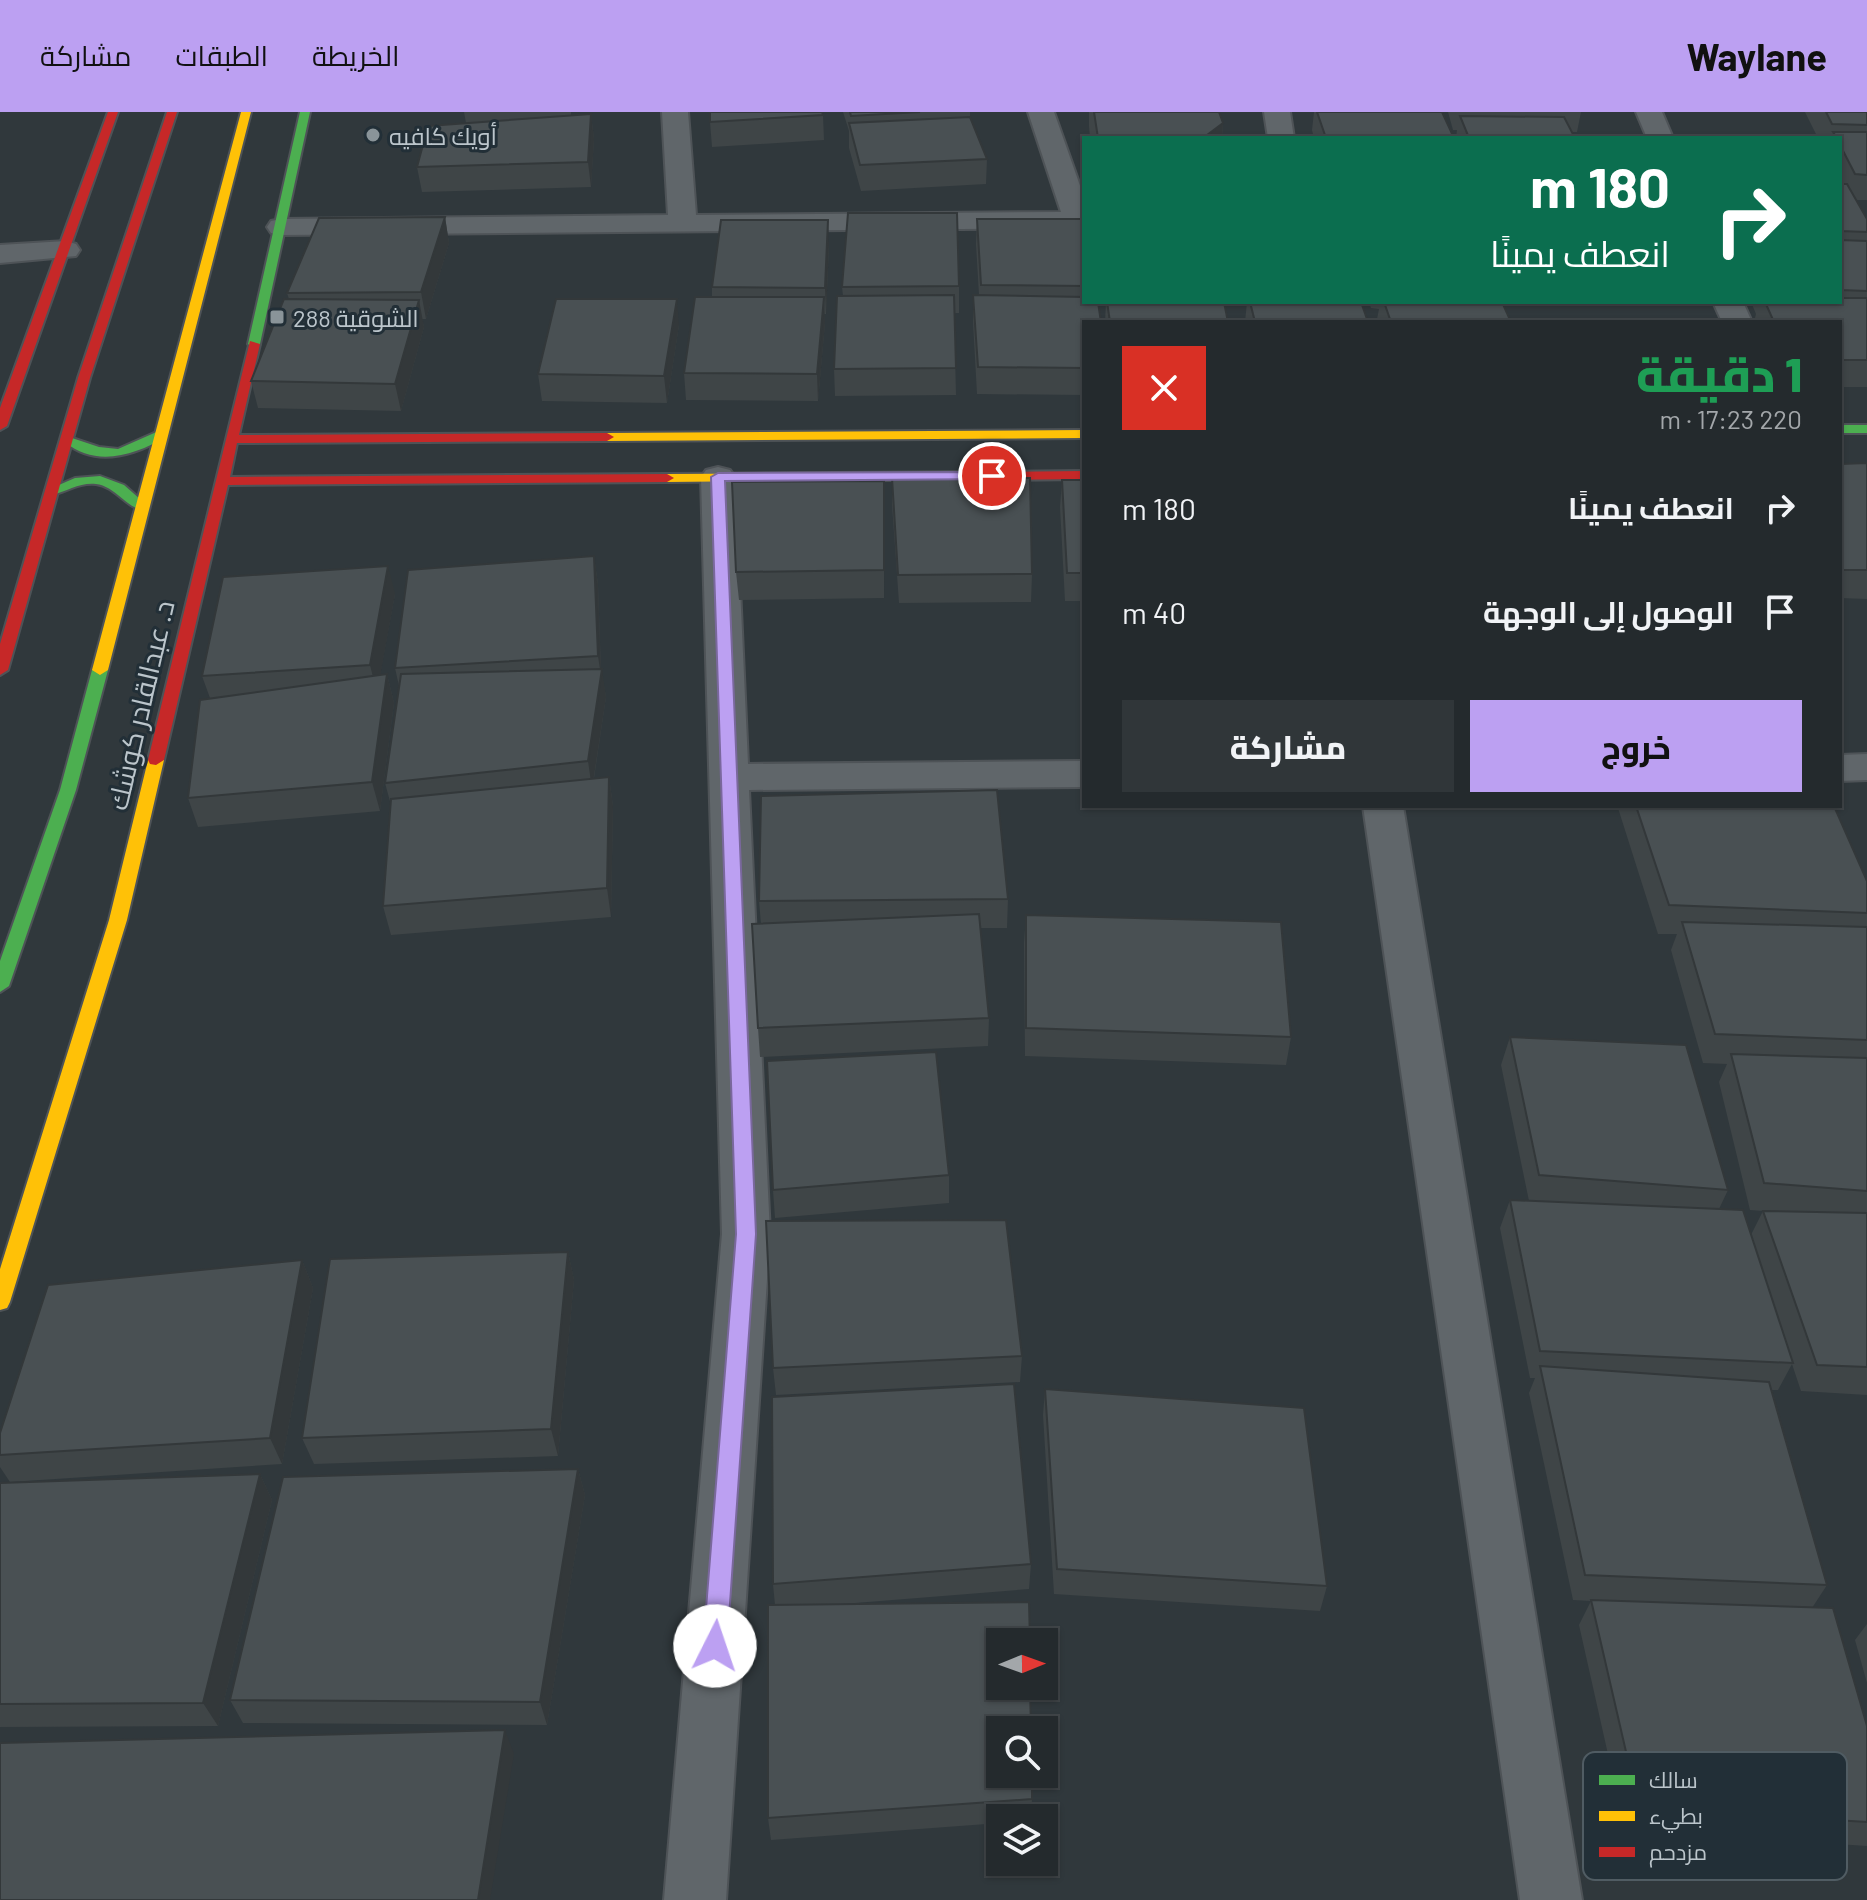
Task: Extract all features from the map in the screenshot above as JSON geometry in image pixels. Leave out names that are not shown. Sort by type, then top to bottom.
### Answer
[{"type":"main road","points":[[0,426],[66,250],[113,112]]},
{"type":"main road","points":[[0,670],[66,439],[172,112]]},
{"type":"main road","name":"د. عبدالقادر كوشك","points":[[0,986],[68,790],[246,112]]},
{"type":"main road","name":"د. عبدالقادر كوشك","points":[[0,1302],[118,920],[232,439],[305,112]]},
{"type":"main road","points":[[1842,429],[1867,429]]},
{"type":"main road","points":[[66,439],[99,454],[130,454],[161,434]]},
{"type":"main road","points":[[232,439],[1082,434]]},
{"type":"main road","points":[[222,481],[1082,475]]},
{"type":"main road","points":[[52,491],[80,478],[115,480],[142,507]]},
{"type":"street","points":[[675,112],[683,223]]},
{"type":"street","points":[[281,227],[1081,220],[1041,112]]},
{"type":"street","points":[[1277,112],[1281,136]]},
{"type":"street","points":[[1649,112],[1659,136]]},
{"type":"street","points":[[0,254],[66,250]]},
{"type":"street","points":[[695,1900],[746,1234],[718,477]]},
{"type":"street","points":[[1842,768],[1867,767]]},
{"type":"street","points":[[729,777],[1082,774]]},
{"type":"street","points":[[1383,808],[1551,1900]]},
{"type":"building","points":[[710,112],[822,112],[823,115],[710,122]]},
{"type":"building","points":[[850,112],[920,112],[851,116]]},
{"type":"building","points":[[1094,112],[1219,112],[1223,123],[1206,136],[1098,136]]},
{"type":"building","points":[[1317,112],[1442,112],[1453,136],[1325,136]]},
{"type":"building","points":[[1826,112],[1867,112],[1867,125],[1832,124]]},
{"type":"building","points":[[591,114],[588,162],[417,167],[428,126]]},
{"type":"building","points":[[1460,116],[1564,117],[1574,136],[1468,136]]},
{"type":"building","points":[[970,117],[987,159],[860,165],[849,123]]},
{"type":"building","points":[[1833,132],[1867,132],[1867,175],[1855,174],[1842,149],[1842,136],[1836,136]]},
{"type":"building","points":[[1842,184],[1847,184],[1867,219],[1867,232],[1842,231]]},
{"type":"building","points":[[848,213],[957,213],[959,286],[842,287]]},
{"type":"building","points":[[445,217],[421,292],[287,293],[319,218]]},
{"type":"building","points":[[977,219],[1082,219],[1082,286],[981,285]]},
{"type":"building","points":[[721,220],[828,220],[825,288],[712,287]]},
{"type":"building","points":[[1842,240],[1867,241],[1867,291],[1842,290]]},
{"type":"building","points":[[954,295],[956,368],[834,369],[837,296]]},
{"type":"building","points":[[973,295],[1082,297],[1082,304],[1098,304],[1101,320],[1082,320],[1082,368],[978,367]]},
{"type":"building","points":[[695,297],[824,297],[817,374],[684,373]]},
{"type":"building","points":[[1842,298],[1867,298],[1867,360],[1842,360],[1842,320],[1773,320],[1766,304],[1842,304]]},
{"type":"building","points":[[284,299],[419,300],[395,384],[251,381]]},
{"type":"building","points":[[556,299],[677,299],[664,376],[538,374]]},
{"type":"building","points":[[1107,304],[1224,304],[1228,320],[1110,320]]},
{"type":"building","points":[[1250,304],[1362,304],[1367,320],[1254,320]]},
{"type":"building","points":[[1385,304],[1503,304],[1510,320],[1390,320]]},
{"type":"building","points":[[1867,463],[1867,570],[1842,570],[1842,464]]},
{"type":"building","points":[[892,478],[1030,478],[1032,574],[898,575]]},
{"type":"building","points":[[1062,480],[1082,480],[1082,573],[1067,573]]},
{"type":"building","points":[[884,481],[884,570],[736,572],[732,482]]},
{"type":"building","points":[[594,556],[598,656],[395,668],[408,570]]},
{"type":"building","points":[[388,566],[370,665],[202,676],[223,577]]},
{"type":"building","points":[[602,669],[588,761],[385,783],[401,674]]},
{"type":"building","points":[[387,674],[372,782],[188,798],[200,700]]},
{"type":"building","points":[[609,777],[607,888],[383,906],[391,799]]},
{"type":"building","points":[[997,790],[1008,899],[759,901],[761,796]]},
{"type":"building","points":[[1637,808],[1835,808],[1867,881],[1867,913],[1669,905]]},
{"type":"building","points":[[979,914],[989,1018],[758,1028],[752,924]]},
{"type":"building","points":[[1026,915],[1281,922],[1291,1037],[1026,1028]]},
{"type":"building","points":[[1682,922],[1867,927],[1867,1040],[1715,1034]]},
{"type":"building","points":[[1510,1037],[1686,1045],[1728,1190],[1539,1175]]},
{"type":"building","points":[[936,1052],[949,1175],[773,1190],[767,1061]]},
{"type":"building","points":[[1731,1054],[1867,1058],[1867,1191],[1764,1183]]},
{"type":"building","points":[[1510,1200],[1743,1210],[1793,1363],[1540,1351]]},
{"type":"building","points":[[1763,1211],[1867,1213],[1867,1367],[1817,1365]]},
{"type":"building","points":[[1006,1220],[1022,1356],[773,1368],[766,1221]]},
{"type":"building","points":[[568,1252],[551,1429],[302,1438],[330,1259]]},
{"type":"building","points":[[302,1260],[270,1438],[0,1455],[0,1433],[48,1285]]},
{"type":"building","points":[[1540,1366],[1769,1382],[1827,1585],[1585,1575]]},
{"type":"building","points":[[1014,1384],[1031,1564],[773,1584],[772,1397]]},
{"type":"building","points":[[1045,1389],[1304,1408],[1327,1586],[1057,1569]]},
{"type":"building","points":[[578,1469],[540,1702],[230,1700],[283,1477]]},
{"type":"building","points":[[260,1474],[203,1703],[0,1704],[0,1483]]},
{"type":"building","points":[[1591,1600],[1833,1608],[1867,1726],[1867,1822],[1847,1821],[1847,1752],[1626,1752]]},
{"type":"building","points":[[1029,1602],[1030,1628],[986,1628],[986,1700],[1030,1700],[1031,1716],[986,1716],[986,1788],[1032,1788],[1032,1799],[768,1818],[768,1605]]},
{"type":"building","points":[[505,1730],[478,1900],[0,1900],[0,1743]]},
{"type":"traffic: fast","points":[[254,344],[305,112]]},
{"type":"traffic: fast","points":[[1842,429],[1867,429]]},
{"type":"traffic: fast","points":[[72,442],[97,451],[118,453],[161,434]]},
{"type":"traffic: fast","points":[[52,491],[79,481],[100,480],[120,488],[142,507]]},
{"type":"traffic: fast","points":[[0,986],[68,790],[100,670]]},
{"type":"traffic: slow","points":[[100,670],[246,112]]},
{"type":"traffic: slow","points":[[607,437],[1082,434]]},
{"type":"traffic: slow","points":[[667,478],[982,476]]},
{"type":"traffic: slow","points":[[0,1302],[118,920],[156,760]]},
{"type":"traffic: jam","points":[[0,426],[113,112]]},
{"type":"traffic: jam","points":[[0,670],[84,378],[172,112]]},
{"type":"traffic: jam","points":[[156,760],[254,344]]},
{"type":"traffic: jam","points":[[232,439],[607,437]]},
{"type":"traffic: jam","points":[[982,476],[1082,475]]},
{"type":"traffic: jam","points":[[222,481],[667,478]]},
{"type":"place","name":"أويك كافيه","points":[[373,135]]},
{"type":"place","name":"الشوقية 288","points":[[277,317]]},
{"type":"route","points":[[715,1646],[746,1234],[718,477],[992,476]]}]
